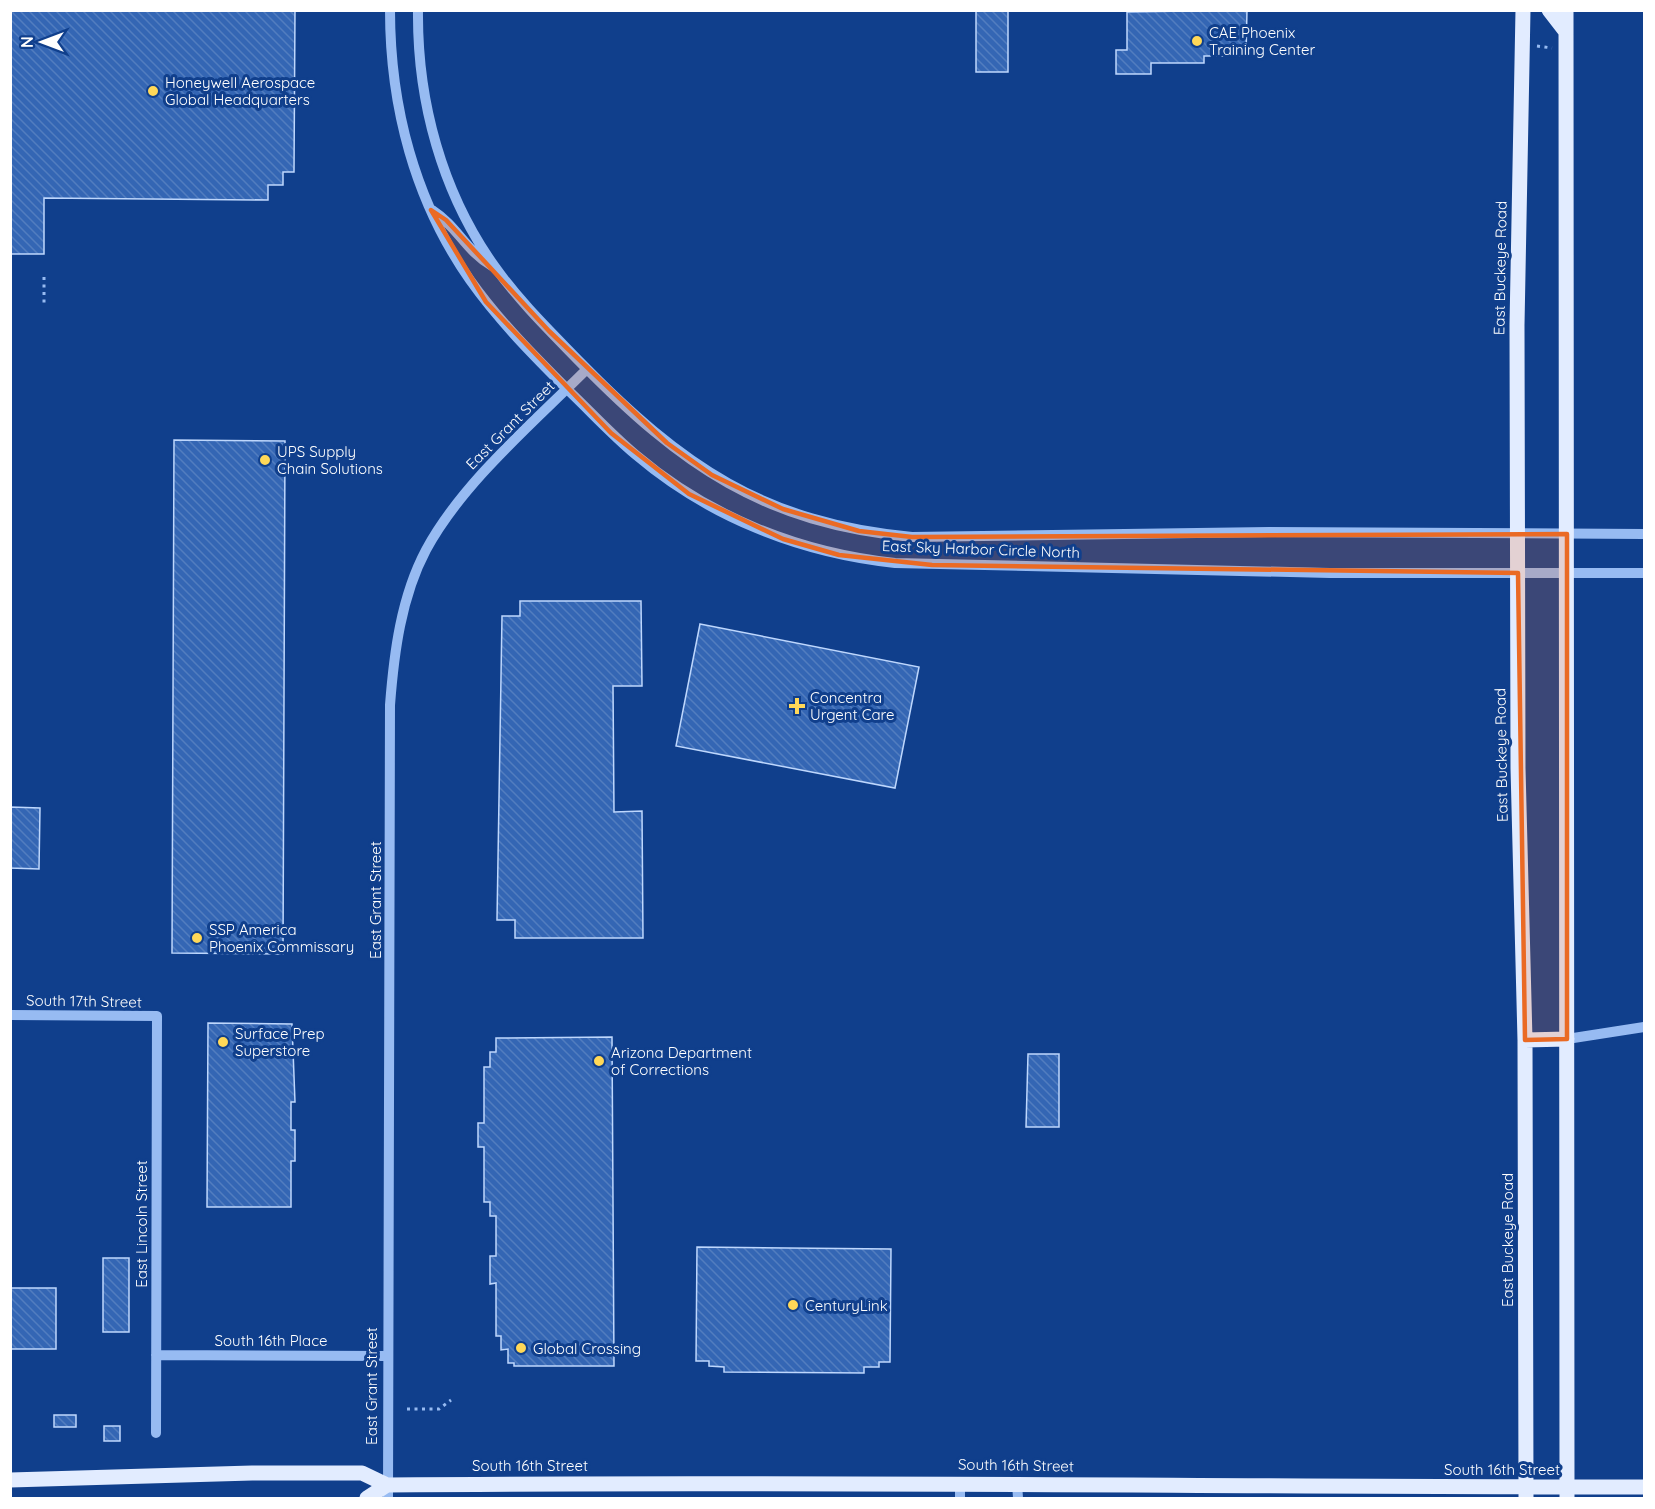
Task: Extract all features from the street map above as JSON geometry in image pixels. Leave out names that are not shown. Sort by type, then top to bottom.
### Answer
[{"type":"main road","name":"East Buckeye Road","points":[[1523,10],[1517,292],[1518,768],[1525,1040],[1526,1493]]},
{"type":"main road","points":[[1549,10],[1566,32]]},
{"type":"main road","points":[[1566,10],[1567,1493]]},
{"type":"main road","points":[[1525,1040],[1567,1040]]},
{"type":"main road","name":"South 16th Street","points":[[10,1480],[57,1481],[252,1473],[362,1473],[387,1492],[960,1482],[1017,1491],[1567,1493],[1644,1487]]},
{"type":"main road","points":[[367,1498],[387,1492]]},
{"type":"street","name":"East Sky Harbor Circle North","points":[[390,10],[392,67],[401,120],[414,166],[431,210],[457,259],[486,302],[567,389],[636,455],[690,494],[743,523],[783,539],[838,555],[932,565],[1330,573],[1644,573]]},
{"type":"street","name":"East Sky Harbor Circle North","points":[[418,10],[422,78],[435,144],[463,213],[495,268],[528,309],[587,369],[667,443],[712,475],[783,509],[859,531],[941,537],[1269,532],[1644,534]]},
{"type":"street","points":[[431,210],[446,220],[475,256],[495,268]]},
{"type":"street","name":"East Grant Street","points":[[387,1492],[390,705],[398,635],[410,590],[425,551],[440,526],[464,493],[587,369]]},
{"type":"street","name":"South 17th Street","points":[[10,1015],[157,1016]]},
{"type":"street","name":"East Lincoln Street","points":[[156,1433],[157,1016]]},
{"type":"street","points":[[1567,1040],[1644,1027]]},
{"type":"street","name":"South 16th Place","points":[[156,1355],[386,1356]]},
{"type":"street","points":[[960,1482],[960,1498]]},
{"type":"path","points":[[1537,46],[1552,48]]},
{"type":"path","points":[[44,277],[44,303]]},
{"type":"path","points":[[407,1409],[439,1409],[451,1400]]},
{"type":"highlighted area","points":[[431,210],[446,220],[549,331],[667,443],[712,475],[783,509],[859,531],[912,537],[1567,534],[1567,1039],[1525,1040],[1518,573],[932,565],[839,555],[783,539],[689,494],[611,433],[486,302]]},
{"type":"building","name":"Honeywell Aerospace Global Headquarters","points":[[10,10],[295,10],[294,172],[283,172],[283,185],[268,185],[268,200],[44,198],[44,254],[10,254]]},
{"type":"building","points":[[976,10],[1008,10],[1008,72],[976,72]]},
{"type":"building","name":"CAE Phoenix Training Center","points":[[1247,10],[1246,56],[1204,56],[1204,63],[1151,63],[1151,74],[1116,74],[1116,50],[1127,50],[1127,12]]},
{"type":"building","points":[[174,440],[285,441],[283,954],[172,953]]},
{"type":"building","points":[[520,601],[641,601],[642,686],[613,686],[614,812],[642,811],[643,938],[515,938],[515,920],[497,920],[502,616],[520,616]]},
{"type":"building","name":"Concentra Urgent Care","points":[[700,624],[919,667],[895,788],[676,746]]},
{"type":"building","points":[[10,807],[40,808],[39,869],[10,868]]},
{"type":"building","points":[[208,1023],[292,1024],[295,1102],[291,1102],[291,1130],[295,1130],[295,1161],[291,1161],[291,1207],[207,1207]]},
{"type":"building","points":[[612,1037],[614,1366],[514,1366],[514,1363],[508,1363],[508,1349],[501,1350],[501,1336],[496,1336],[496,1283],[490,1284],[490,1256],[496,1256],[496,1216],[490,1216],[490,1202],[484,1202],[484,1147],[478,1147],[478,1123],[484,1123],[484,1067],[490,1067],[490,1052],[496,1052],[496,1038]]},
{"type":"building","points":[[1028,1054],[1059,1054],[1059,1127],[1026,1127]]},
{"type":"building","name":"CenturyLink","points":[[697,1247],[891,1249],[890,1362],[879,1362],[879,1367],[864,1367],[864,1373],[724,1372],[724,1367],[709,1366],[709,1361],[696,1361]]},
{"type":"building","points":[[103,1258],[129,1258],[129,1332],[103,1332]]},
{"type":"building","points":[[10,1288],[56,1288],[56,1349],[10,1349]]},
{"type":"building","points":[[54,1415],[76,1415],[76,1427],[54,1427]]},
{"type":"building","points":[[104,1426],[120,1426],[120,1441],[104,1441]]},
{"type":"place","name":"CAE Phoenix Training Center","points":[[1197,41]]},
{"type":"place","name":"Honeywell Aerospace Global Headquarters","points":[[153,91]]},
{"type":"place","name":"UPS Supply Chain Solutions","points":[[265,460]]},
{"type":"place","name":"Concentra Urgent Care","points":[[797,706]]},
{"type":"place","name":"SSP America Phoenix Commissary","points":[[197,938]]},
{"type":"place","name":"Surface Prep Superstore","points":[[223,1042]]},
{"type":"place","name":"Arizona Department of Corrections","points":[[599,1061]]},
{"type":"place","name":"CenturyLink","points":[[793,1305]]},
{"type":"place","name":"Global Crossing","points":[[521,1348]]}]
